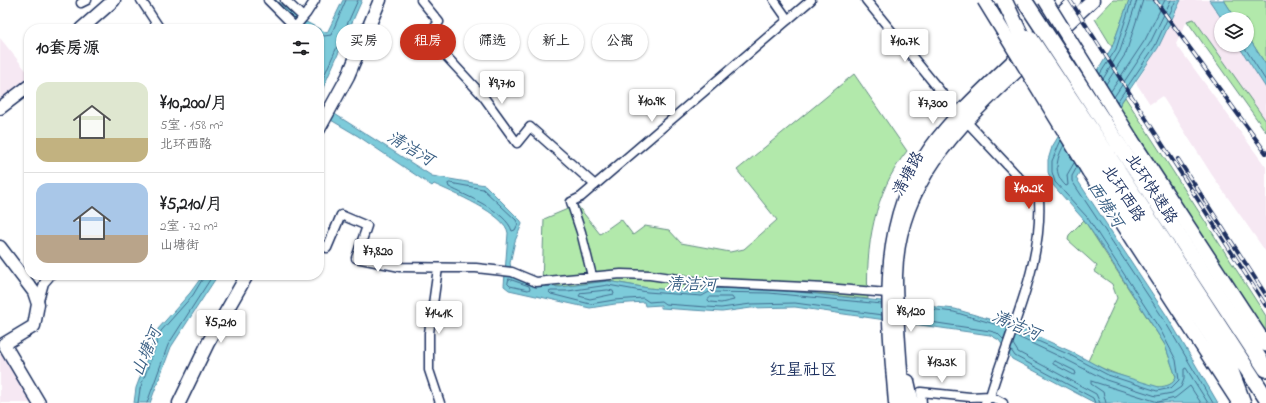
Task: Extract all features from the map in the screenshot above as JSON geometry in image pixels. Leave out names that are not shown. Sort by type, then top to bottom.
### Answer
[{"type":"highway","points":[[1005,0],[1038,72],[1223,354],[1236,380],[1243,403]]},
{"type":"highway","name":"北环快速路","points":[[1024,0],[1126,144],[1266,369]]},
{"type":"highway","name":"北环快速路","points":[[1098,165],[1214,317],[1266,398]]},
{"type":"highway","points":[[1214,317],[1260,403]]},
{"type":"main road","points":[[87,24],[114,0]]},
{"type":"main road","points":[[324,119],[348,76],[380,0]]},
{"type":"main road","name":"北环西路","points":[[984,0],[1098,165],[1239,403]]},
{"type":"main road","points":[[1045,0],[1126,144],[1266,345]]},
{"type":"main road","name":"清塘路","points":[[895,403],[895,345],[891,297],[890,248],[904,195],[924,156],[1075,0]]},
{"type":"main road","name":"清塘路","points":[[963,117],[1093,0]]},
{"type":"main road","points":[[0,108],[24,90]]},
{"type":"main road","points":[[0,247],[24,279]]},
{"type":"main road","points":[[25,280],[34,292],[38,304],[34,326],[4,344],[39,403]]},
{"type":"main road","points":[[179,403],[208,343],[244,280]]},
{"type":"main road","points":[[888,403],[895,345]]},
{"type":"main road","points":[[895,345],[913,403]]},
{"type":"main road","name":"清塘路","points":[[895,345],[903,403]]},
{"type":"street","points":[[141,0],[157,24]]},
{"type":"street","points":[[268,0],[294,24]]},
{"type":"street","points":[[285,0],[303,18]]},
{"type":"street","points":[[298,24],[315,0]]},
{"type":"street","points":[[422,0],[439,22],[434,28],[446,56],[483,96],[517,143],[530,127],[594,185]]},
{"type":"street","points":[[774,0],[788,20]]},
{"type":"street","points":[[592,276],[581,232],[571,202],[581,197],[811,0]]},
{"type":"street","points":[[866,0],[963,117],[1039,198],[1040,218],[1033,264],[990,396],[984,403]]},
{"type":"street","points":[[324,246],[327,248],[341,215],[367,226],[356,258],[400,267],[476,268],[508,272],[536,282],[621,274],[650,275],[698,282],[826,288],[891,297]]},
{"type":"street","points":[[438,268],[429,333],[429,370],[440,403]]},
{"type":"street","points":[[38,304],[44,283],[47,280]]},
{"type":"street","points":[[922,403],[921,392],[970,398],[990,396],[1003,403]]},
{"type":"shaded area","points":[[1181,0],[1209,0],[1217,12],[1214,12],[1214,47],[1194,19],[1187,21],[1176,44],[1266,167],[1266,252],[1212,175],[1162,96],[1150,104],[1136,83],[1158,48]]},
{"type":"shaded area","points":[[0,38],[24,68],[24,88],[0,106]]},
{"type":"shaded area","points":[[1217,52],[1243,52],[1266,88],[1266,121]]},
{"type":"shaded area","points":[[0,350],[35,399],[34,403],[0,403]]},
{"type":"green space","points":[[1113,0],[1129,0],[1112,47],[1095,19]]},
{"type":"green space","points":[[1224,0],[1266,0],[1266,65],[1254,46],[1254,12],[1232,12]]},
{"type":"green space","points":[[1194,19],[1214,47],[1214,52],[1217,52],[1266,121],[1266,132],[1187,21]]},
{"type":"green space","points":[[854,74],[907,151],[896,167],[879,202],[870,241],[867,280],[868,299],[769,289],[704,288],[703,293],[648,288],[608,281],[561,287],[542,286],[544,219],[577,205],[600,234],[621,219],[633,235],[645,226],[669,230],[681,243],[730,252],[744,249],[777,220],[737,170]]},
{"type":"green space","points":[[1125,97],[1266,316],[1266,337],[1143,149],[1119,106]]},
{"type":"green space","points":[[1084,220],[1165,345],[1176,377],[1169,385],[1158,387],[1143,383],[1112,372],[1088,361],[1117,298],[1112,284],[1094,271],[1097,266],[1068,240],[1069,235]]},
{"type":"water","points":[[270,0],[276,0],[295,16],[310,24],[295,24]]},
{"type":"water","points":[[343,0],[362,0],[351,24],[336,24],[336,59],[324,86],[324,31],[327,33]]},
{"type":"water","points":[[1129,0],[1181,0],[1158,48],[1122,101],[1076,178],[1167,316],[1218,403],[1095,403],[1012,359],[999,340],[990,335],[795,307],[751,308],[722,312],[661,308],[661,305],[645,306],[644,302],[615,304],[590,308],[509,290],[504,286],[508,233],[505,226],[498,218],[477,204],[434,184],[432,186],[358,136],[324,116],[324,107],[432,176],[485,185],[521,221],[522,224],[515,241],[510,263],[512,275],[517,279],[542,286],[561,287],[608,281],[648,288],[703,293],[704,288],[770,289],[955,309],[1019,328],[1072,352],[1109,372],[1159,387],[1167,386],[1175,380],[1176,377],[1165,345],[1084,220],[1052,184],[1048,172],[1048,160],[1052,147],[1112,47]]},
{"type":"water","points":[[1209,0],[1224,0],[1232,12],[1217,12]]},
{"type":"water","points":[[1254,46],[1266,65],[1266,88],[1243,52],[1254,52]]},
{"type":"water","points":[[199,280],[215,280],[171,347],[150,403],[134,403],[136,388],[158,329],[190,293]]},
{"type":"railway","points":[[1070,0],[1266,306]]},
{"type":"railway","points":[[1155,0],[1266,153]]},
{"type":"railway","points":[[1178,159],[1266,295]]},
{"type":"district","name":"红星社区","points":[[803,370]]},
{"type":"water label","name":"清洁河","points":[[410,149]]},
{"type":"water label","name":"西塘河","points":[[1105,205]]},
{"type":"water label","name":"清洁河","points":[[691,285]]},
{"type":"water label","name":"清洁河","points":[[1016,326]]},
{"type":"water label","name":"山塘河","points":[[147,352]]}]
